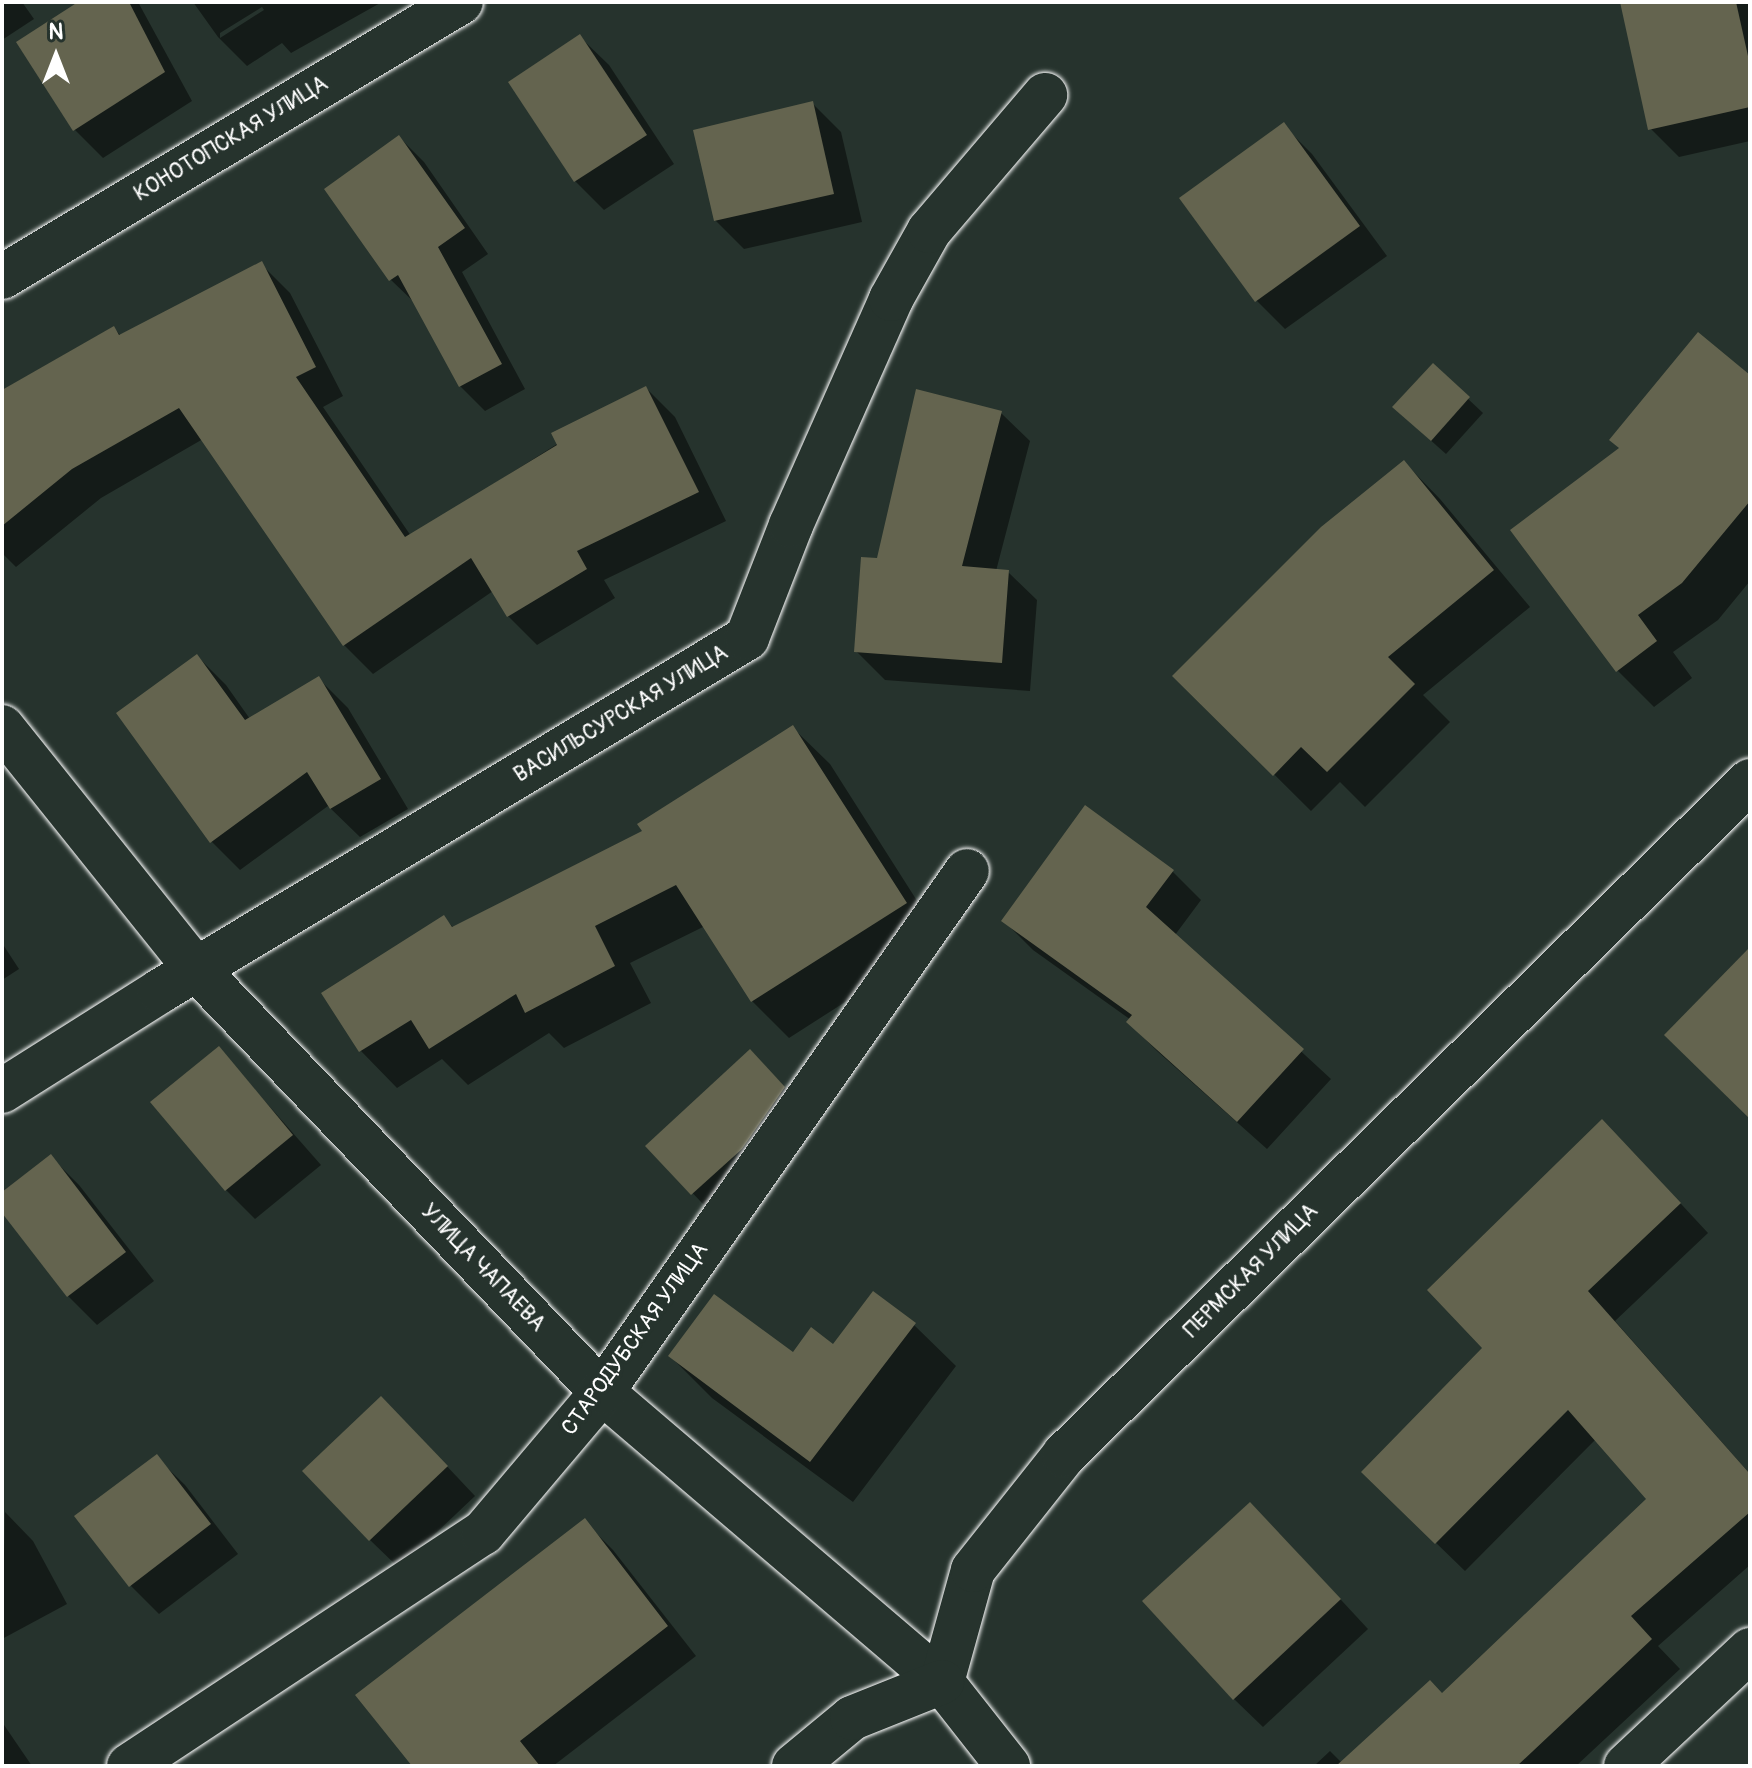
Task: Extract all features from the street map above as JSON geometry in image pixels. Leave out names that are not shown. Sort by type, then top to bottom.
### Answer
[{"type":"street","name":"КОНОТОПСКАЯ УЛИЦА","points":[[2,277],[461,2]]},
{"type":"street","name":"ВАСИЛЬСУРСКАЯ УЛИЦА","points":[[2,1091],[747,638],[791,525],[891,299],[929,231],[1045,95]]},
{"type":"street","name":"УЛИЦА ЧАПАЕВА","points":[[2,727],[197,970],[602,1392],[942,1682],[1008,1766]]},
{"type":"street","name":"ПЕРМСКАЯ УЛИЦА","points":[[942,1682],[973,1570],[1064,1455],[1750,781]]},
{"type":"street","name":"СТАРОДУБСКАЯ УЛИЦА","points":[[129,1766],[483,1533],[602,1392],[967,871]]},
{"type":"street","points":[[1626,1766],[1750,1650]]},
{"type":"street","points":[[794,1766],[852,1718],[942,1682]]},
{"type":"building","points":[[78,2],[129,2],[165,72],[73,131],[16,42]]},
{"type":"building","points":[[1620,2],[1736,2],[1750,65],[1750,107],[1648,130]]},
{"type":"building","points":[[580,34],[647,135],[574,182],[508,82]]},
{"type":"building","points":[[813,101],[834,194],[714,221],[693,130]]},
{"type":"building","points":[[1284,122],[1360,226],[1255,302],[1179,198]]},
{"type":"building","points":[[399,135],[465,228],[438,247],[502,364],[459,387],[398,275],[389,281],[324,189]]},
{"type":"building","points":[[262,261],[316,367],[296,377],[405,537],[557,445],[551,433],[646,386],[699,492],[577,551],[587,569],[507,617],[471,558],[343,646],[179,408],[72,469],[2,526],[2,390],[114,326],[119,335]]},
{"type":"building","points":[[1698,332],[1750,375],[1750,501],[1682,583],[1638,615],[1657,641],[1616,672],[1510,530],[1619,448],[1609,440]]},
{"type":"building","points":[[1433,363],[1470,397],[1431,441],[1392,407]]},
{"type":"building","points":[[916,389],[1002,411],[962,566],[1009,570],[1002,663],[854,652],[861,557],[877,558]]},
{"type":"building","points":[[1404,460],[1494,570],[1388,657],[1415,684],[1327,772],[1301,747],[1273,776],[1172,676],[1321,527]]},
{"type":"building","points":[[197,654],[245,720],[319,676],[381,779],[330,809],[307,772],[210,843],[116,713]]},
{"type":"building","points":[[793,725],[907,903],[751,1002],[676,885],[595,926],[615,966],[525,1013],[516,994],[429,1049],[411,1020],[359,1052],[321,993],[444,915],[452,927],[642,831],[637,824]]},
{"type":"building","points":[[1085,805],[1174,870],[1146,907],[1304,1049],[1237,1122],[1126,1022],[1132,1015],[1001,921]]},
{"type":"building","points":[[1750,947],[1750,1119],[1664,1035]]},
{"type":"building","points":[[219,1046],[293,1135],[225,1191],[150,1102]]},
{"type":"building","points":[[750,1049],[785,1087],[742,1149],[691,1195],[645,1146]]},
{"type":"building","points":[[1602,1119],[1681,1203],[1588,1291],[1750,1474],[1750,1512],[1631,1616],[1652,1639],[1517,1766],[1336,1766],[1430,1680],[1442,1693],[1646,1499],[1568,1410],[1435,1544],[1361,1472],[1482,1348],[1427,1290]]},
{"type":"building","points":[[51,1154],[126,1252],[67,1297],[2,1213],[2,1192]]},
{"type":"building","points":[[873,1291],[916,1323],[810,1462],[668,1356],[714,1294],[793,1352],[811,1327],[833,1344]]},
{"type":"building","points":[[381,1396],[448,1466],[369,1541],[302,1471]]},
{"type":"building","points":[[157,1454],[211,1524],[129,1587],[74,1516]]},
{"type":"building","points":[[1250,1502],[1341,1599],[1233,1700],[1142,1601]]},
{"type":"building","points":[[585,1518],[668,1626],[520,1741],[540,1766],[412,1766],[355,1695]]}]
